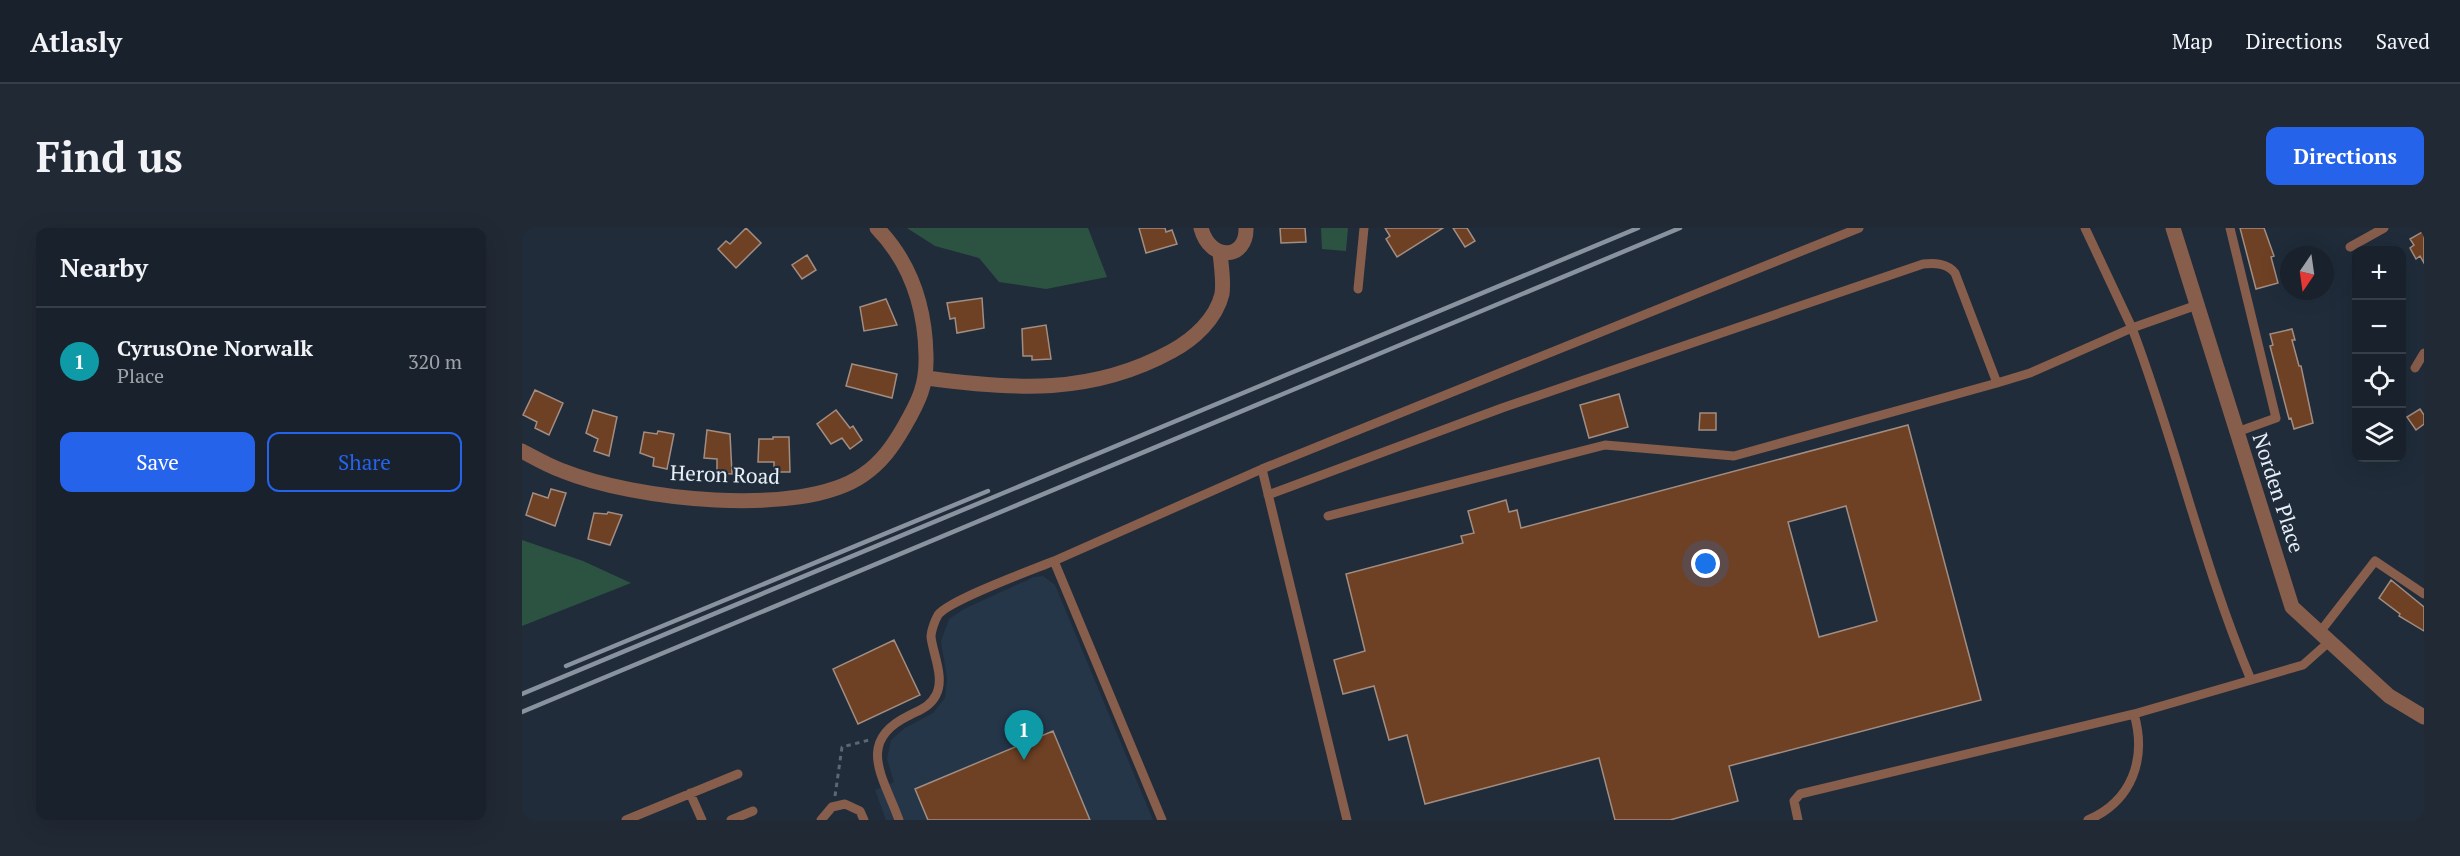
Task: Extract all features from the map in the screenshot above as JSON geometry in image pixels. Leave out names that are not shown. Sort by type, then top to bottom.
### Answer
[{"type":"street","name":"Heron Road","points":[[522,451],[563,472],[623,489],[696,498],[771,500],[825,493],[863,475],[891,450],[913,411],[927,378],[925,322],[915,286],[894,246],[877,228]]},
{"type":"street","points":[[1201,228],[1208,245],[1220,252],[1230,252],[1240,246],[1245,240],[1246,228]]},
{"type":"street","name":"Norden Place","points":[[2172,228],[2292,607],[2389,696],[2424,717]]},
{"type":"street","points":[[927,378],[993,387],[1051,386],[1103,380],[1151,363],[1185,344],[1207,324],[1222,294],[1220,252]]},
{"type":"lane","points":[[1358,289],[1364,228]]},
{"type":"lane","points":[[899,820],[876,758],[879,738],[891,724],[931,705],[938,692],[938,672],[931,634],[939,614],[958,602],[1262,469],[1859,228]]},
{"type":"lane","points":[[2085,228],[2132,328],[2149,373],[2225,617],[2251,680]]},
{"type":"lane","points":[[2230,228],[2276,418],[2237,432]]},
{"type":"lane","points":[[2350,247],[2384,228]]},
{"type":"lane","points":[[1268,495],[1502,408],[1923,264],[1942,264],[1950,267],[1955,273],[1996,383]]},
{"type":"lane","points":[[1328,516],[1605,445],[1734,456],[2030,373],[2132,328],[2197,305]]},
{"type":"lane","points":[[2415,368],[2424,353]]},
{"type":"lane","points":[[1262,469],[1347,820]]},
{"type":"lane","points":[[1053,561],[1162,820]]},
{"type":"lane","points":[[1798,820],[1794,801],[1800,794],[2134,714],[2303,665],[2325,637],[2375,561],[2424,594]]},
{"type":"lane","points":[[2088,820],[2106,812],[2125,790],[2136,771],[2139,737],[2134,714]]},
{"type":"lane","points":[[626,820],[738,774]]},
{"type":"lane","points":[[690,793],[702,820]]},
{"type":"lane","points":[[821,820],[832,807],[845,804],[860,812],[864,820]]},
{"type":"lane","points":[[731,820],[753,811]]},
{"type":"path","points":[[832,807],[837,791],[842,747],[879,738]]},
{"type":"shaded area","points":[[1043,576],[1055,585],[1153,820],[886,820],[875,790],[894,782],[887,759],[891,740],[905,728],[933,713],[945,698],[947,678],[941,641],[949,619],[964,609],[1034,577]]},
{"type":"green space","points":[[907,228],[1088,228],[1107,277],[1046,289],[999,282],[979,258],[935,246]]},
{"type":"green space","points":[[1321,228],[1348,228],[1346,251],[1322,249]]},
{"type":"green space","points":[[522,540],[583,561],[631,583],[522,626]]},
{"type":"building","points":[[746,228],[761,243],[736,268],[718,249],[726,241],[730,244]]},
{"type":"building","points":[[1139,228],[1165,228],[1166,232],[1172,230],[1177,244],[1146,253]]},
{"type":"building","points":[[1280,228],[1305,228],[1306,242],[1281,243]]},
{"type":"building","points":[[1385,228],[1443,228],[1397,257],[1386,239],[1390,236]]},
{"type":"building","points":[[1453,228],[1467,228],[1475,241],[1465,247]]},
{"type":"building","points":[[2240,228],[2264,228],[2274,256],[2271,257],[2278,283],[2256,289]]},
{"type":"building","points":[[2424,231],[2424,263],[2420,256],[2416,259],[2410,248],[2414,245],[2410,239]]},
{"type":"building","points":[[807,255],[816,270],[802,279],[792,265]]},
{"type":"building","points":[[982,298],[984,328],[957,333],[955,318],[950,319],[947,303]]},
{"type":"building","points":[[886,299],[897,325],[864,331],[860,307]]},
{"type":"building","points":[[1046,325],[1051,359],[1032,360],[1032,356],[1023,356],[1022,329]]},
{"type":"building","points":[[2292,329],[2295,340],[2292,340],[2299,366],[2301,366],[2313,423],[2294,429],[2291,418],[2289,419],[2270,346],[2273,345],[2270,334]]},
{"type":"building","points":[[852,364],[897,374],[892,398],[846,386]]},
{"type":"building","points":[[535,390],[563,403],[549,435],[535,428],[537,422],[523,415]]},
{"type":"building","points":[[1619,394],[1628,427],[1589,438],[1580,405]]},
{"type":"building","points":[[2420,409],[2424,415],[2424,424],[2416,430],[2407,417]]},
{"type":"building","points":[[593,410],[617,417],[609,456],[594,451],[598,439],[586,433]]},
{"type":"building","points":[[836,410],[850,428],[853,426],[862,440],[850,449],[842,438],[831,444],[817,424]]},
{"type":"building","points":[[1700,413],[1716,413],[1716,430],[1699,430]]},
{"type":"building","points":[[1908,425],[1981,700],[1729,766],[1738,801],[1670,820],[1615,820],[1599,758],[1425,804],[1407,735],[1389,740],[1374,686],[1343,694],[1334,660],[1365,651],[1346,574],[1463,543],[1461,536],[1474,533],[1468,511],[1506,500],[1509,512],[1517,510],[1521,528]],"holes":[[[1846,506],[1877,621],[1819,637],[1788,522]]]},
{"type":"building","points":[[707,430],[730,434],[732,474],[717,473],[717,459],[704,458]]},
{"type":"building","points":[[658,431],[674,434],[667,469],[653,466],[654,458],[640,453],[644,432],[657,434]]},
{"type":"building","points":[[773,437],[789,437],[790,472],[774,472],[774,462],[758,462],[759,439],[773,439]]},
{"type":"building","points":[[551,489],[566,493],[555,526],[526,515],[533,493],[548,498]]},
{"type":"building","points":[[608,512],[622,515],[610,545],[588,539],[594,513],[607,514]]},
{"type":"building","points":[[2391,580],[2424,607],[2424,631],[2399,616],[2400,614],[2379,598]]},
{"type":"building","points":[[894,640],[920,695],[858,724],[833,669]]},
{"type":"building","points":[[1053,731],[1090,820],[928,820],[915,789]]},
{"type":"railway","points":[[522,694],[1638,228]]},
{"type":"railway","points":[[522,712],[1680,228]]},
{"type":"railway","points":[[566,666],[988,491]]},
{"type":"place","name":"CyrusOne Norwalk","points":[[1024,760]]}]
